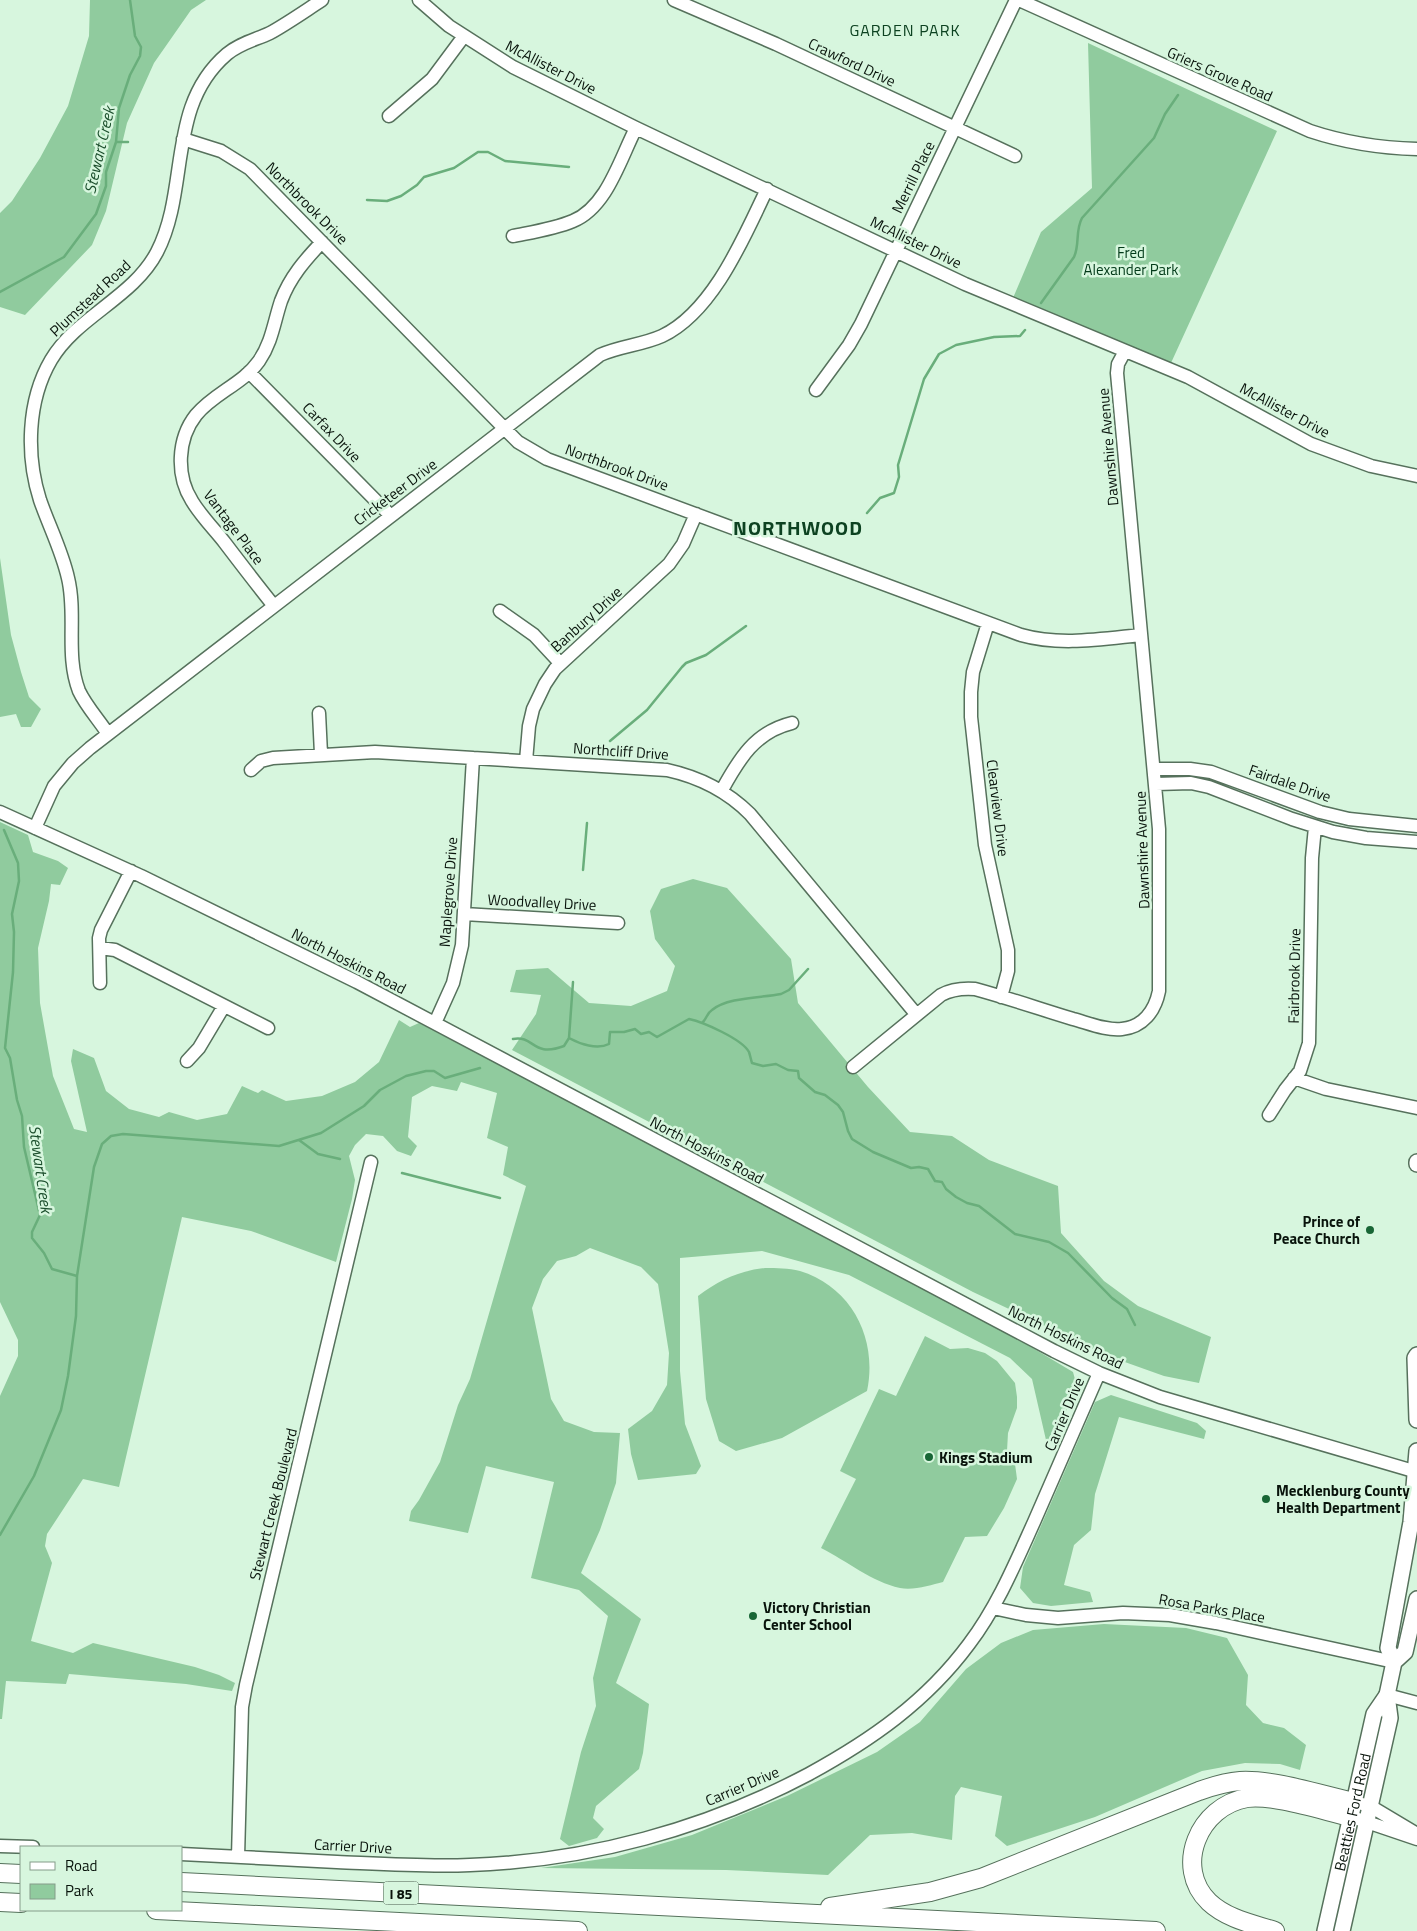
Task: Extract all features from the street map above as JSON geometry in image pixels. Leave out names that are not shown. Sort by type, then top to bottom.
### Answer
[{"type":"highway","points":[[788,1912],[905,1897],[981,1878],[1199,1791],[1221,1784],[1242,1781],[1264,1782],[1360,1812]]},
{"type":"highway","points":[[1275,1931],[1235,1918],[1221,1911],[1208,1901],[1198,1887],[1192,1872],[1192,1856],[1196,1840],[1204,1824],[1229,1803],[1254,1797],[1360,1812]]},
{"type":"highway","points":[[0,1873],[20,1874]]},
{"type":"highway","name":"I 85","points":[[182,1882],[1156,1931]]},
{"type":"highway","points":[[0,1902],[20,1903]]},
{"type":"highway","name":"I 85","points":[[176,1911],[578,1931]]},
{"type":"main road","points":[[1417,1355],[1415,1358],[1417,1420]]},
{"type":"main road","name":"Beatties Ford Road","points":[[1342,1931],[1374,1714],[1387,1695],[1394,1662],[1388,1648],[1411,1522],[1417,1472],[1417,1452]]},
{"type":"main road","name":"Beatties Ford Road","points":[[1394,1662],[1405,1652],[1417,1599]]},
{"type":"main road","name":"Beatties Ford Road","points":[[1325,1931],[1330,1906],[1360,1812]]},
{"type":"street","name":"Plumstead Road","points":[[108,734],[82,695],[75,677],[70,589],[62,556],[37,489],[32,454],[33,411],[42,378],[61,345],[76,329],[139,277],[155,255],[170,217],[186,122],[195,96],[216,65],[240,45],[282,26],[322,0]]},
{"type":"street","name":"McAllister Drive","points":[[419,0],[430,11],[464,36],[513,67],[636,128],[965,284],[1188,377],[1327,451],[1378,468],[1417,476]]},
{"type":"street","name":"Crawford Drive","points":[[674,0],[776,44],[1016,156]]},
{"type":"street","name":"Merrill Place","points":[[816,390],[849,345],[861,324],[1017,0]]},
{"type":"street","name":"Griers Grove Road","points":[[1017,0],[1310,131],[1360,144],[1384,148],[1417,149]]},
{"type":"street","points":[[389,116],[432,79],[464,36]]},
{"type":"street","points":[[513,236],[560,226],[574,221],[591,210],[602,196],[636,128]]},
{"type":"street","name":"Northbrook Drive","points":[[183,139],[221,151],[250,169],[518,442],[547,459],[1021,635],[1049,641],[1086,641],[1141,635]]},
{"type":"street","name":"Cricketeer Drive","points":[[35,828],[50,794],[65,772],[108,734],[600,355],[613,349],[645,342],[661,336],[682,323],[693,313],[725,273],[767,189]]},
{"type":"street","name":"Vantage Place","points":[[274,606],[192,501],[186,489],[182,470],[182,449],[191,423],[207,403],[249,372],[258,363],[270,342],[279,306],[290,281],[306,258],[322,242]]},
{"type":"street","name":"Dawnshire Avenue","points":[[853,1067],[916,1014],[941,995],[951,990],[975,989],[1114,1029],[1131,1027],[1140,1023],[1153,1010],[1159,991],[1160,858],[1156,784],[1117,373],[1118,364],[1125,351]]},
{"type":"street","name":"Carfax Drive","points":[[249,372],[391,516]]},
{"type":"street","name":"Banbury Drive","points":[[526,761],[529,726],[533,709],[545,684],[560,664],[669,564],[683,544],[696,514]]},
{"type":"street","points":[[500,611],[534,635],[560,664]]},
{"type":"street","name":"Clearview Drive","points":[[988,623],[973,672],[971,692],[985,845],[1008,950],[1008,971],[1001,997]]},
{"type":"street","points":[[319,713],[321,754]]},
{"type":"street","points":[[722,790],[744,754],[762,736],[771,730],[792,723]]},
{"type":"street","name":"Northcliff Drive","points":[[250,770],[261,761],[273,758],[375,752],[666,770],[691,776],[722,790],[750,814],[916,1014]]},
{"type":"street","name":"Maplegrove Drive","points":[[435,1023],[454,983],[462,945],[473,758]]},
{"type":"street","name":"Fairdale Drive","points":[[1154,769],[1190,769],[1212,772],[1320,812],[1380,824],[1417,826]]},
{"type":"street","name":"Fairdale Drive","points":[[1156,784],[1191,783],[1209,787],[1333,832],[1366,838],[1417,842]]},
{"type":"street","points":[[1259,806],[1264,792]]},
{"type":"street","name":"North Hoskins Road","points":[[0,812],[131,871],[295,951],[1099,1373],[1184,1404],[1417,1472]]},
{"type":"street","points":[[1333,832],[1336,816]]},
{"type":"street","name":"Fairbrook Drive","points":[[1269,1115],[1304,1064],[1309,1042],[1312,858],[1315,827]]},
{"type":"street","points":[[100,983],[101,930],[131,871]]},
{"type":"street","name":"Woodvalley Drive","points":[[464,914],[618,923]]},
{"type":"street","points":[[100,948],[115,950],[268,1028]]},
{"type":"street","points":[[187,1061],[199,1048],[224,1006]]},
{"type":"street","points":[[1294,1078],[1326,1089],[1417,1108]]},
{"type":"street","name":"Stewart Creek Boulevard","points":[[238,1857],[242,1707],[246,1685],[371,1162]]},
{"type":"street","name":"Carrier Drive","points":[[182,1854],[406,1865],[499,1864],[594,1851],[640,1840],[744,1805],[800,1779],[880,1732],[916,1704],[943,1676],[971,1642],[993,1608],[1015,1564],[1099,1373]]},
{"type":"street","name":"Rosa Parks Place","points":[[993,1608],[1026,1615],[1058,1618],[1123,1613],[1170,1615],[1216,1623],[1394,1662]]},
{"type":"street","points":[[1387,1695],[1417,1703]]},
{"type":"street","points":[[1360,1812],[1417,1834]]},
{"type":"street","points":[[1360,1812],[1417,1839]]},
{"type":"street","points":[[0,1846],[20,1847]]},
{"type":"green space","points":[[90,0],[206,0],[191,10],[154,63],[127,123],[106,211],[92,245],[25,315],[0,307],[0,213],[12,201],[40,158],[68,106],[89,36]]},
{"type":"green space","name":"Fred Alexander Park","points":[[1088,43],[1277,131],[1171,363],[1013,298],[1041,232],[1092,188]]},
{"type":"green space","points":[[0,558],[11,635],[21,672],[29,697],[41,709],[31,727],[21,727],[16,714],[0,717]]},
{"type":"green space","points":[[0,822],[28,835],[33,852],[58,861],[68,868],[60,885],[51,884],[38,948],[40,1003],[53,1076],[74,1129],[87,1132],[71,1061],[73,1049],[94,1058],[106,1091],[129,1109],[159,1117],[169,1112],[197,1120],[227,1114],[242,1086],[258,1093],[262,1090],[286,1101],[322,1096],[355,1082],[379,1062],[399,1020],[410,1027],[419,1023],[979,1316],[1073,1372],[1076,1383],[1073,1396],[1052,1442],[1046,1440],[1032,1379],[1010,1358],[849,1275],[762,1251],[680,1258],[680,1371],[685,1424],[701,1466],[696,1474],[638,1480],[631,1454],[628,1429],[652,1411],[667,1385],[669,1353],[658,1284],[641,1267],[590,1248],[576,1256],[557,1261],[543,1279],[532,1308],[551,1399],[564,1421],[594,1432],[620,1433],[616,1483],[600,1530],[581,1573],[641,1619],[616,1683],[649,1704],[643,1753],[639,1769],[596,1806],[593,1818],[604,1829],[597,1838],[569,1846],[560,1839],[581,1752],[596,1706],[593,1678],[608,1616],[579,1590],[531,1578],[554,1482],[486,1466],[468,1533],[409,1521],[411,1511],[440,1462],[458,1405],[470,1379],[526,1186],[503,1175],[508,1147],[487,1138],[497,1093],[461,1082],[457,1091],[432,1086],[412,1097],[408,1137],[417,1146],[411,1156],[397,1151],[383,1136],[366,1134],[355,1145],[349,1156],[355,1180],[336,1262],[251,1231],[182,1217],[119,1487],[83,1479],[47,1534],[45,1546],[52,1563],[31,1641],[73,1653],[93,1643],[195,1667],[235,1683],[232,1691],[186,1684],[69,1674],[66,1684],[6,1681],[2,1719],[0,1719],[0,1396],[18,1356],[18,1340],[0,1302]]},
{"type":"green space","points":[[693,879],[727,888],[791,959],[798,1003],[868,1087],[910,1132],[952,1136],[989,1160],[1058,1186],[1061,1233],[1104,1281],[1138,1306],[1211,1337],[1199,1383],[1164,1376],[1108,1356],[973,1292],[512,1050],[536,1014],[541,995],[510,992],[516,970],[548,968],[589,1003],[631,1006],[667,991],[675,966],[655,939],[650,911],[661,889]]},
{"type":"green space","points":[[765,1268],[800,1271],[834,1289],[847,1302],[864,1334],[869,1372],[867,1391],[782,1438],[736,1451],[719,1441],[706,1399],[698,1296],[730,1277],[747,1271]]},
{"type":"green space","name":"Kings Stadium","points":[[925,1336],[950,1349],[968,1348],[985,1353],[997,1361],[1015,1383],[1017,1408],[1008,1433],[1007,1451],[1015,1464],[1017,1479],[1004,1508],[987,1536],[965,1537],[943,1582],[905,1589],[880,1581],[821,1548],[856,1479],[840,1471],[879,1389],[896,1396]]},
{"type":"green space","points":[[1111,1395],[1197,1423],[1206,1431],[1204,1439],[1119,1417],[1095,1494],[1091,1530],[1074,1545],[1064,1585],[1090,1592],[1093,1602],[1051,1606],[1033,1603],[1020,1588],[1023,1567],[1095,1402]]},
{"type":"green space","points":[[1104,1624],[1186,1628],[1227,1638],[1248,1675],[1246,1705],[1263,1723],[1284,1728],[1306,1745],[1300,1770],[1280,1764],[1245,1763],[1202,1771],[1095,1817],[1007,1846],[995,1836],[1002,1796],[961,1787],[955,1796],[952,1840],[912,1833],[870,1835],[828,1875],[726,1870],[541,1868],[615,1857],[692,1835],[787,1796],[877,1752],[920,1722],[966,1669],[1001,1643],[1033,1630]]},
{"type":"waterway","name":"Stewart Creek","points":[[0,292],[64,257],[96,214],[106,186],[106,172],[116,142],[119,108],[130,75],[140,56],[141,47],[135,36],[130,0]]},
{"type":"waterway","points":[[1041,303],[1074,257],[1082,218],[1154,138],[1165,114],[1178,95]]},
{"type":"waterway","points":[[116,142],[128,142]]},
{"type":"waterway","points":[[367,200],[387,201],[401,196],[417,185],[424,177],[454,168],[478,152],[488,152],[505,161],[569,167]]},
{"type":"waterway","points":[[867,513],[880,498],[894,493],[899,477],[898,465],[924,379],[939,354],[956,345],[994,337],[1020,336],[1025,330]]},
{"type":"waterway","points":[[610,741],[647,710],[686,663],[706,655],[746,626]]},
{"type":"waterway","points":[[583,870],[587,823]]},
{"type":"waterway","name":"Stewart Creek","points":[[4,830],[18,863],[19,881],[12,914],[14,932],[13,972],[5,1048],[10,1058],[17,1100],[22,1116],[24,1147],[40,1215],[32,1232],[32,1238],[44,1253],[52,1269],[77,1276]]},
{"type":"waterway","points":[[703,1022],[710,1011],[727,1003],[781,994],[789,990],[808,969]]},
{"type":"waterway","points":[[513,1039],[526,1040],[540,1048],[546,1049],[564,1046],[569,1038],[573,982]]},
{"type":"waterway","points":[[569,1038],[589,1046],[604,1046],[609,1044],[610,1032],[624,1032],[635,1029],[641,1034],[649,1032],[657,1037],[689,1019],[722,1032],[745,1047],[749,1052],[752,1063],[763,1066],[776,1064],[788,1070],[798,1071],[799,1078],[815,1092],[825,1095],[838,1105],[843,1112],[852,1139],[873,1152],[911,1168],[928,1169],[935,1181],[942,1182],[946,1189],[956,1197],[967,1203],[979,1206],[1015,1234],[1049,1242],[1068,1253],[1112,1298],[1127,1309],[1135,1325]]},
{"type":"waterway","points":[[0,1535],[34,1476],[61,1410],[68,1376],[76,1316],[77,1276],[94,1167],[102,1144],[111,1136],[123,1134],[279,1146],[321,1133],[364,1106],[380,1090],[406,1076],[434,1071],[445,1078],[480,1068]]},
{"type":"waterway","points":[[299,1140],[318,1154],[340,1159]]},
{"type":"waterway","points":[[402,1173],[500,1198]]},
{"type":"place","name":"Prince of Peace Church","points":[[1370,1230]]},
{"type":"place","name":"Kings Stadium","points":[[929,1457]]},
{"type":"place","name":"Mecklenburg County Health Department","points":[[1266,1499]]},
{"type":"place","name":"Victory Christian Center School","points":[[753,1616]]},
{"type":"district","name":"GARDEN PARK","points":[[905,30]]},
{"type":"district","name":"NORTHWOOD","points":[[798,527]]}]
